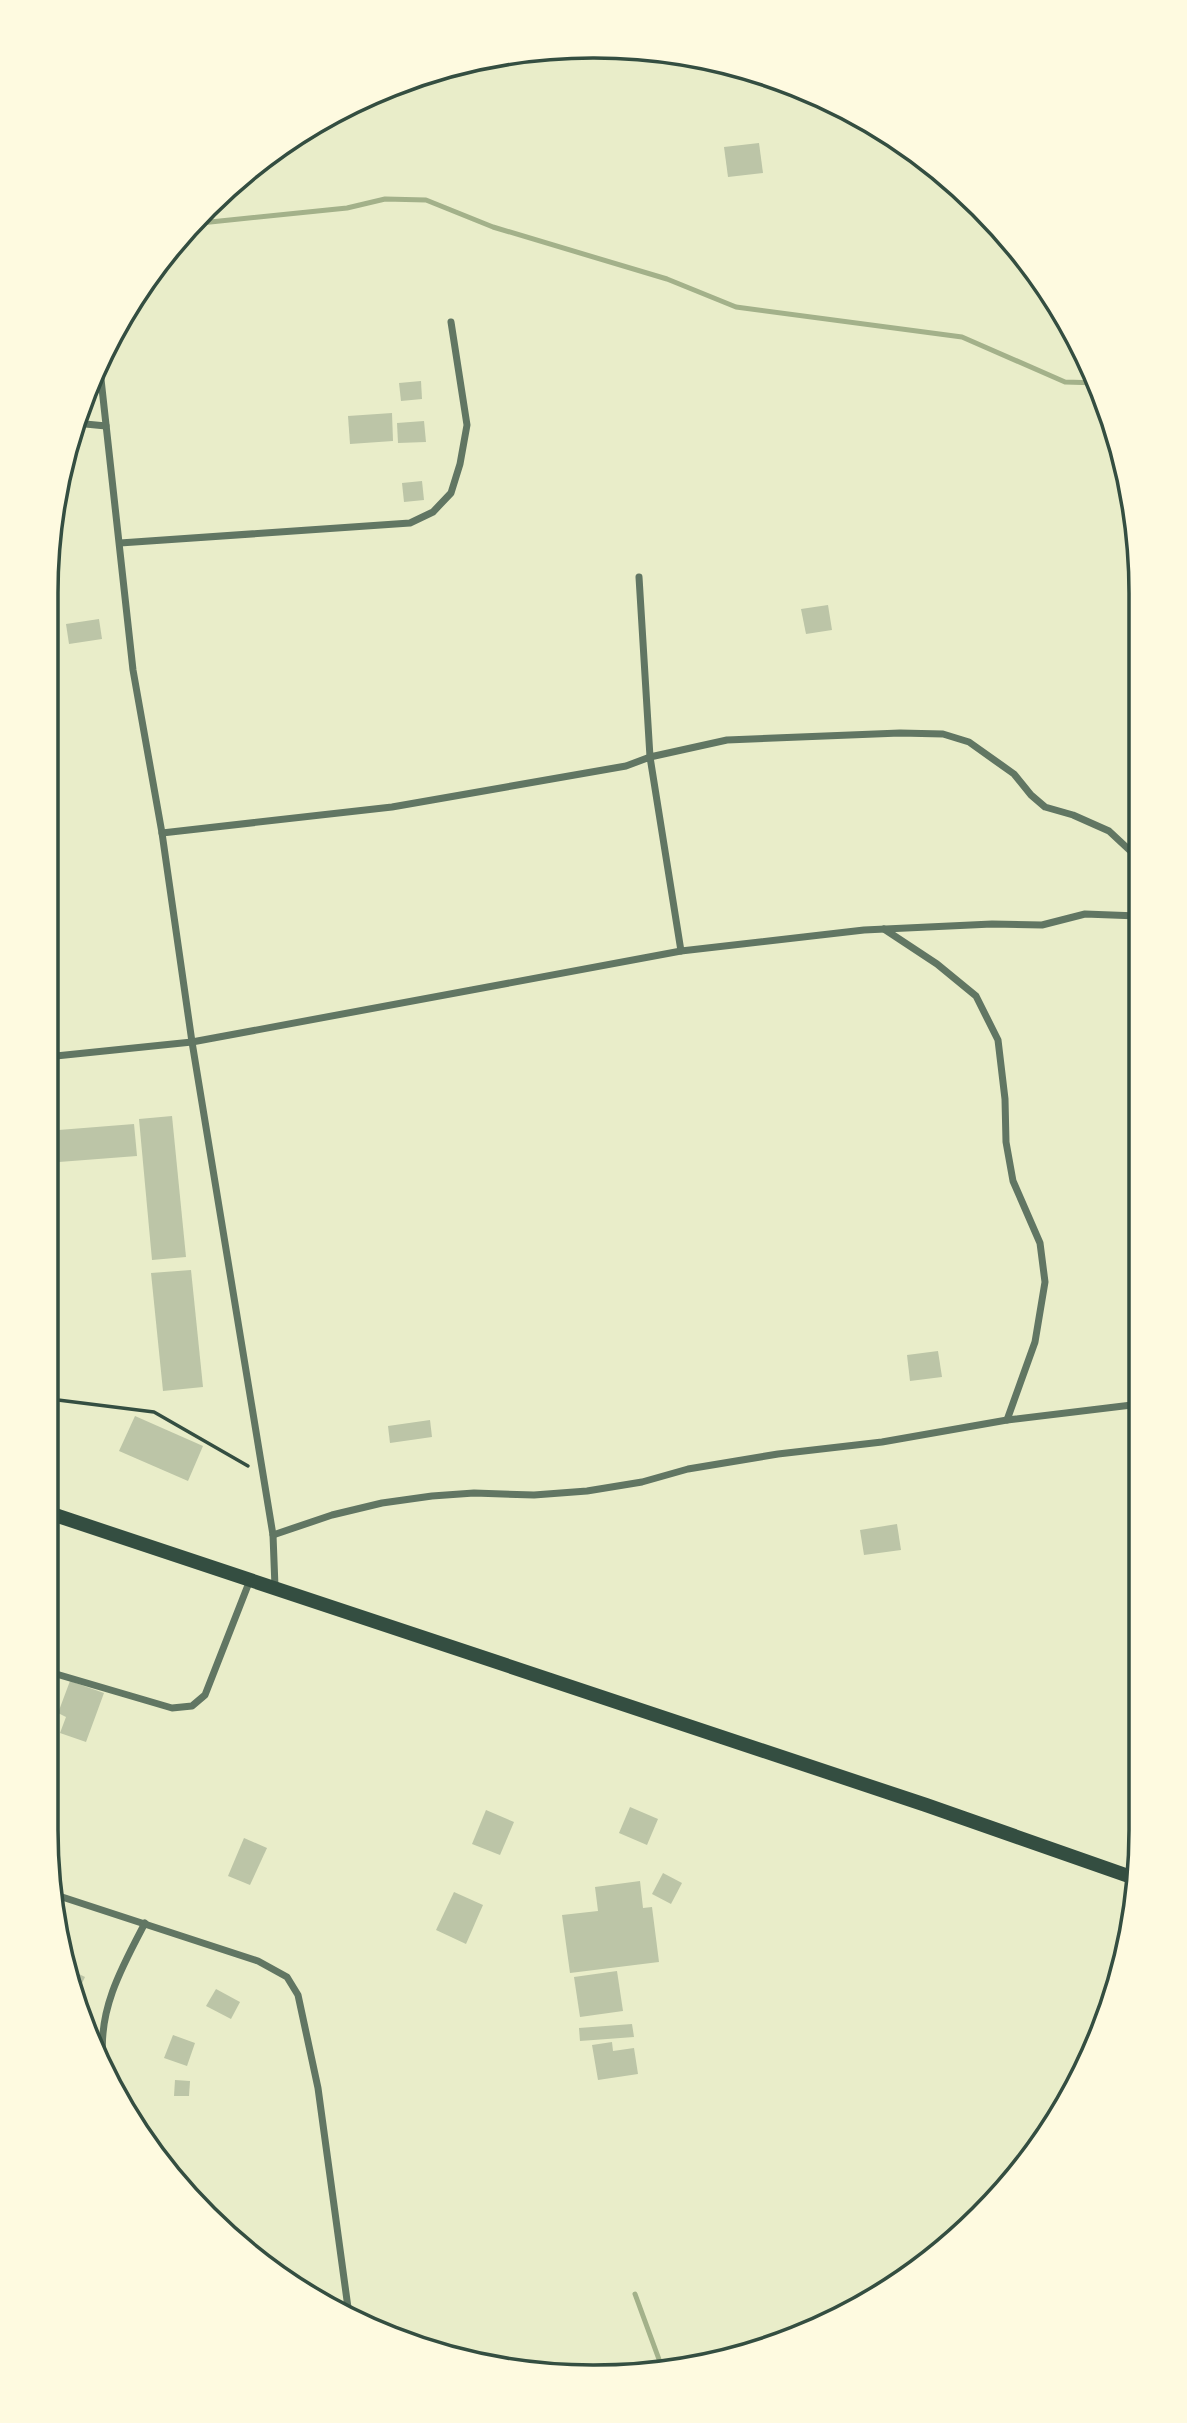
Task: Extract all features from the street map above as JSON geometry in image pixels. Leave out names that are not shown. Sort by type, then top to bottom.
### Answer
[{"type":"main road","points":[[58,1517],[926,1805],[1127,1876]]},
{"type":"street","points":[[120,543],[410,523],[433,512],[452,493],[467,425],[451,321]]},
{"type":"street","points":[[101,383],[133,670],[162,833],[192,1042],[273,1535],[275,1587]]},
{"type":"street","points":[[85,424],[106,426]]},
{"type":"street","points":[[639,577],[650,757],[681,951]]},
{"type":"street","points":[[162,833],[391,807],[626,765],[727,740],[863,734],[943,734],[969,742],[1014,774],[1045,807],[1073,815],[1109,831],[1129,850]]},
{"type":"street","points":[[58,1056],[192,1042],[681,951],[883,929],[992,924],[1042,925],[1085,914],[1129,916]]},
{"type":"street","points":[[883,929],[937,964],[976,996],[998,1040],[1005,1099],[1006,1142],[1013,1181],[1040,1243],[1045,1282],[1035,1342],[1007,1420]]},
{"type":"street","points":[[273,1535],[332,1515],[382,1503],[474,1493],[534,1495],[587,1491],[778,1454],[881,1442],[1007,1420],[1129,1405]]},
{"type":"street","points":[[58,1675],[172,1708],[192,1706],[205,1695],[250,1580]]},
{"type":"street","points":[[62,1897],[258,1961],[287,1977],[298,1995],[318,2088],[348,2305]]},
{"type":"street","points":[[104,2046],[107,2009],[119,1971],[145,1923]]},
{"type":"path","points":[[58,1400],[154,1412],[262,1474]]},
{"type":"building","points":[[759,143],[763,173],[728,177],[724,147]]},
{"type":"building","points":[[421,381],[422,399],[401,401],[399,383]]},
{"type":"building","points":[[392,413],[393,441],[350,444],[348,416]]},
{"type":"building","points":[[424,421],[426,442],[398,443],[397,423]]},
{"type":"building","points":[[422,481],[424,500],[404,502],[402,483]]},
{"type":"building","points":[[828,605],[832,630],[806,634],[801,609]]},
{"type":"building","points":[[99,619],[102,639],[69,644],[66,624]]},
{"type":"building","points":[[172,1116],[186,1257],[152,1260],[139,1119]]},
{"type":"building","points":[[134,1124],[137,1156],[58,1162],[58,1130]]},
{"type":"building","points":[[191,1270],[203,1387],[163,1391],[151,1273]]},
{"type":"building","points":[[938,1351],[942,1377],[910,1381],[907,1355]]},
{"type":"building","points":[[135,1416],[203,1446],[188,1481],[119,1451]]},
{"type":"building","points":[[430,1420],[432,1437],[390,1443],[388,1426]]},
{"type":"building","points":[[897,1524],[901,1550],[864,1555],[860,1530]]},
{"type":"building","points":[[70,1681],[104,1693],[86,1742],[60,1733],[66,1717],[58,1713]]},
{"type":"building","points":[[630,1807],[658,1819],[647,1845],[619,1833]]},
{"type":"building","points":[[486,1810],[514,1822],[500,1855],[472,1844]]},
{"type":"building","points":[[244,1838],[267,1848],[250,1885],[228,1876]]},
{"type":"building","points":[[663,1873],[682,1883],[671,1904],[652,1894]]},
{"type":"building","points":[[640,1881],[643,1908],[652,1907],[659,1962],[570,1973],[562,1915],[598,1911],[595,1887]]},
{"type":"building","points":[[454,1892],[483,1905],[466,1944],[436,1930]]},
{"type":"building","points":[[617,1971],[623,2011],[580,2017],[574,1977]]},
{"type":"building","points":[[78,1973],[85,1977],[81,1985]]},
{"type":"building","points":[[216,1989],[240,2002],[231,2019],[206,2006]]},
{"type":"building","points":[[632,2024],[634,2037],[580,2041],[579,2028]]},
{"type":"building","points":[[173,2035],[195,2043],[187,2066],[164,2058]]},
{"type":"building","points":[[612,2042],[613,2051],[634,2048],[638,2074],[598,2080],[592,2045]]},
{"type":"building","points":[[175,2080],[190,2081],[189,2096],[174,2096]]},
{"type":"waterway","points":[[208,222],[347,208],[385,199],[426,200],[493,227],[667,279],[736,307],[962,337],[1065,382],[1086,383]]},
{"type":"waterway","points":[[635,2294],[660,2361]]}]
